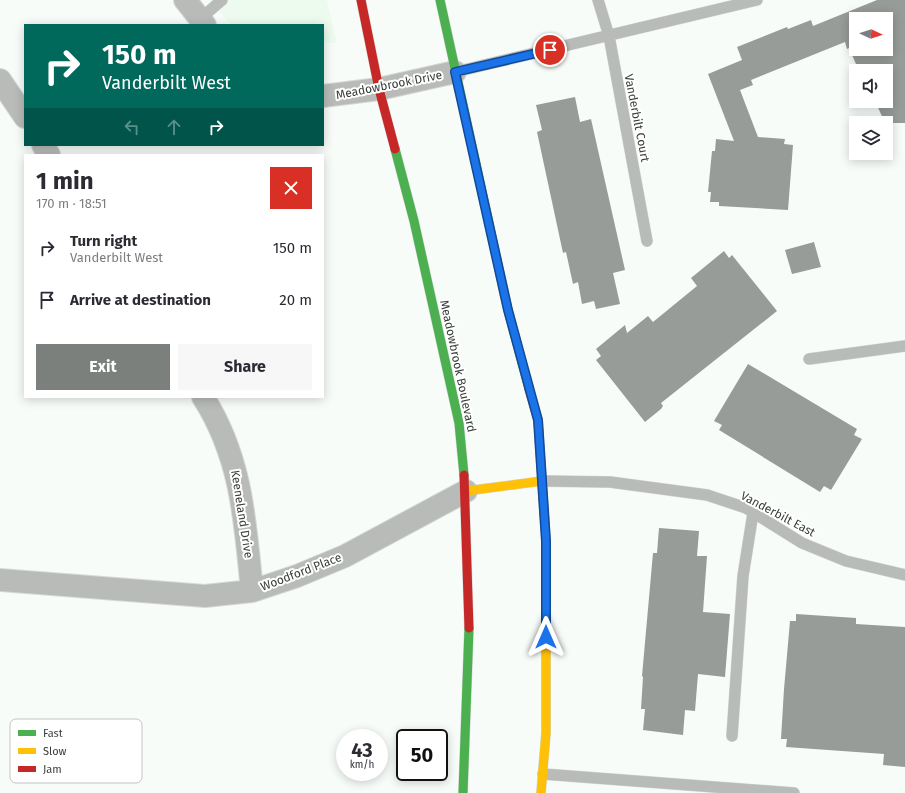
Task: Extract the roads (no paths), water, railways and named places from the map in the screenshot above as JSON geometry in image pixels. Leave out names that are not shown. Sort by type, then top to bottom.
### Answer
[{"type":"main road","name":"Meadowbrook Boulevard","points":[[361,0],[379,89],[414,221],[459,423],[466,491],[470,649],[463,793]]},
{"type":"main road","points":[[440,0],[508,310],[538,420],[546,565],[546,733],[541,793]]},
{"type":"main road","points":[[466,491],[542,481]]},
{"type":"street","points":[[185,0],[203,22]]},
{"type":"street","name":"Meadowbrook Drive","points":[[324,96],[379,89],[455,72]]},
{"type":"street","points":[[0,80],[24,116]]},
{"type":"street","name":"Keeneland Drive","points":[[204,398],[225,439],[237,473],[244,511],[252,590]]},
{"type":"street","name":"Woodford Place","points":[[0,580],[205,596],[252,590],[297,576],[345,556],[466,491]]},
{"type":"lane","points":[[203,22],[222,0]]},
{"type":"lane","name":"Vanderbilt Court","points":[[598,0],[608,36],[647,241]]},
{"type":"lane","points":[[455,72],[757,0]]},
{"type":"lane","points":[[810,359],[905,346]]},
{"type":"lane","name":"Vanderbilt East","points":[[542,481],[610,482],[707,495],[746,508],[802,543],[831,555],[846,561],[905,575]]},
{"type":"lane","points":[[732,736],[743,576],[753,513]]},
{"type":"lane","points":[[542,774],[794,793]]}]
